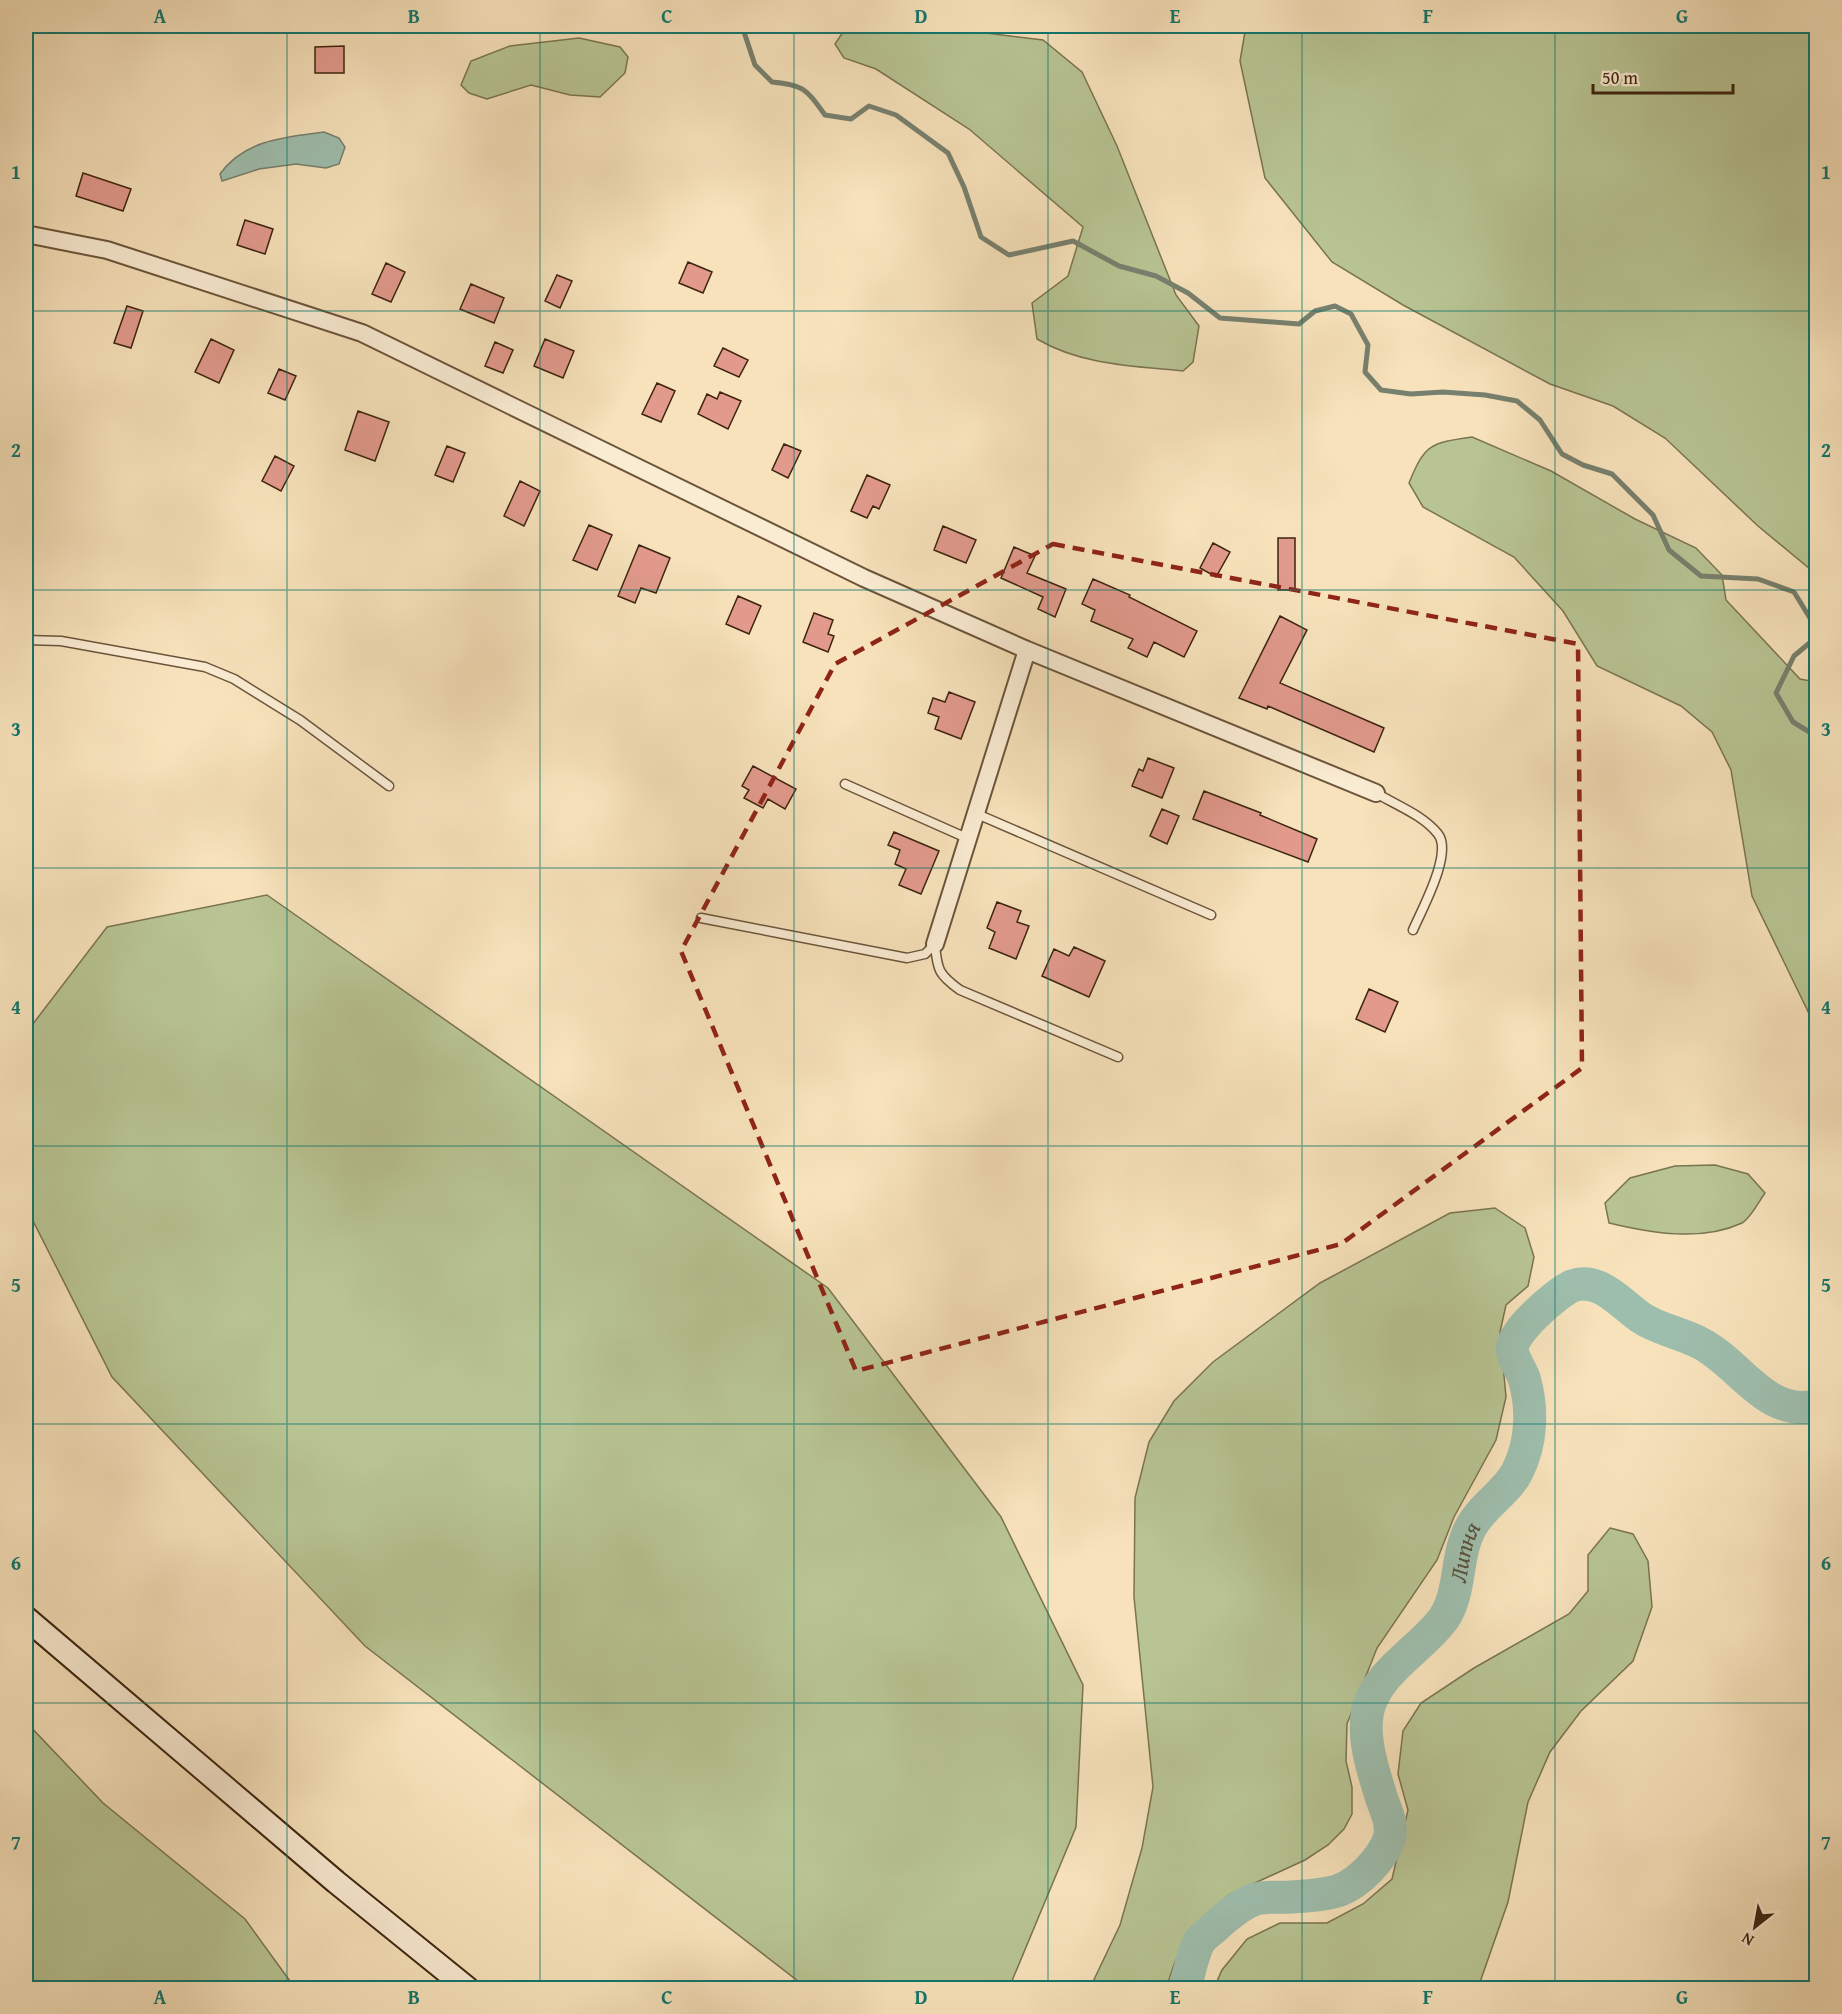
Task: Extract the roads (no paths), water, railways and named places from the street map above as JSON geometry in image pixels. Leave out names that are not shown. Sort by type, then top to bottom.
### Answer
[{"type":"main road","points":[[26,1618],[336,1882],[467,1989]]},
{"type":"street","points":[[26,234],[107,250],[362,333],[864,578],[1027,650],[1376,793]]},
{"type":"street","points":[[935,944],[1027,650]]},
{"type":"lane","points":[[26,640],[61,641],[205,667],[234,679],[300,720],[389,786]]},
{"type":"lane","points":[[845,784],[969,839]]},
{"type":"lane","points":[[1376,793],[1426,823],[1440,836],[1444,850],[1436,876],[1413,930]]},
{"type":"lane","points":[[977,814],[1211,915]]},
{"type":"lane","points":[[701,918],[908,958],[925,954],[935,944]]},
{"type":"lane","points":[[935,944],[937,967],[944,979],[960,990],[1118,1057]]},
{"type":"waterway","points":[[742,26],[755,65],[772,82],[791,85],[803,90],[825,115],[851,119],[869,106],[896,115],[948,153],[964,187],[981,237],[1009,255],[1073,241],[1119,266],[1156,276],[1188,293],[1220,318],[1299,324],[1315,311],[1335,306],[1351,314],[1368,345],[1365,372],[1381,390],[1411,394],[1443,392],[1485,395],[1517,401],[1540,420],[1562,454],[1583,465],[1612,474],[1653,515],[1669,550],[1701,576],[1758,579],[1794,592],[1813,623],[1813,640],[1794,656],[1776,693],[1793,722],[1816,736]]},
{"type":"waterway","name":"Липня","points":[[1185,1988],[1199,1942],[1235,1910],[1260,1898],[1310,1896],[1340,1890],[1362,1876],[1376,1862],[1386,1847],[1390,1827],[1369,1751],[1366,1730],[1368,1710],[1373,1696],[1390,1672],[1444,1618],[1454,1596],[1463,1549],[1471,1527],[1481,1512],[1513,1479],[1522,1461],[1530,1425],[1529,1401],[1524,1378],[1512,1350],[1513,1343],[1536,1314],[1556,1296],[1572,1286],[1591,1285],[1609,1292],[1647,1321],[1700,1343],[1715,1352],[1754,1386],[1782,1404],[1798,1407],[1816,1406]]}]
